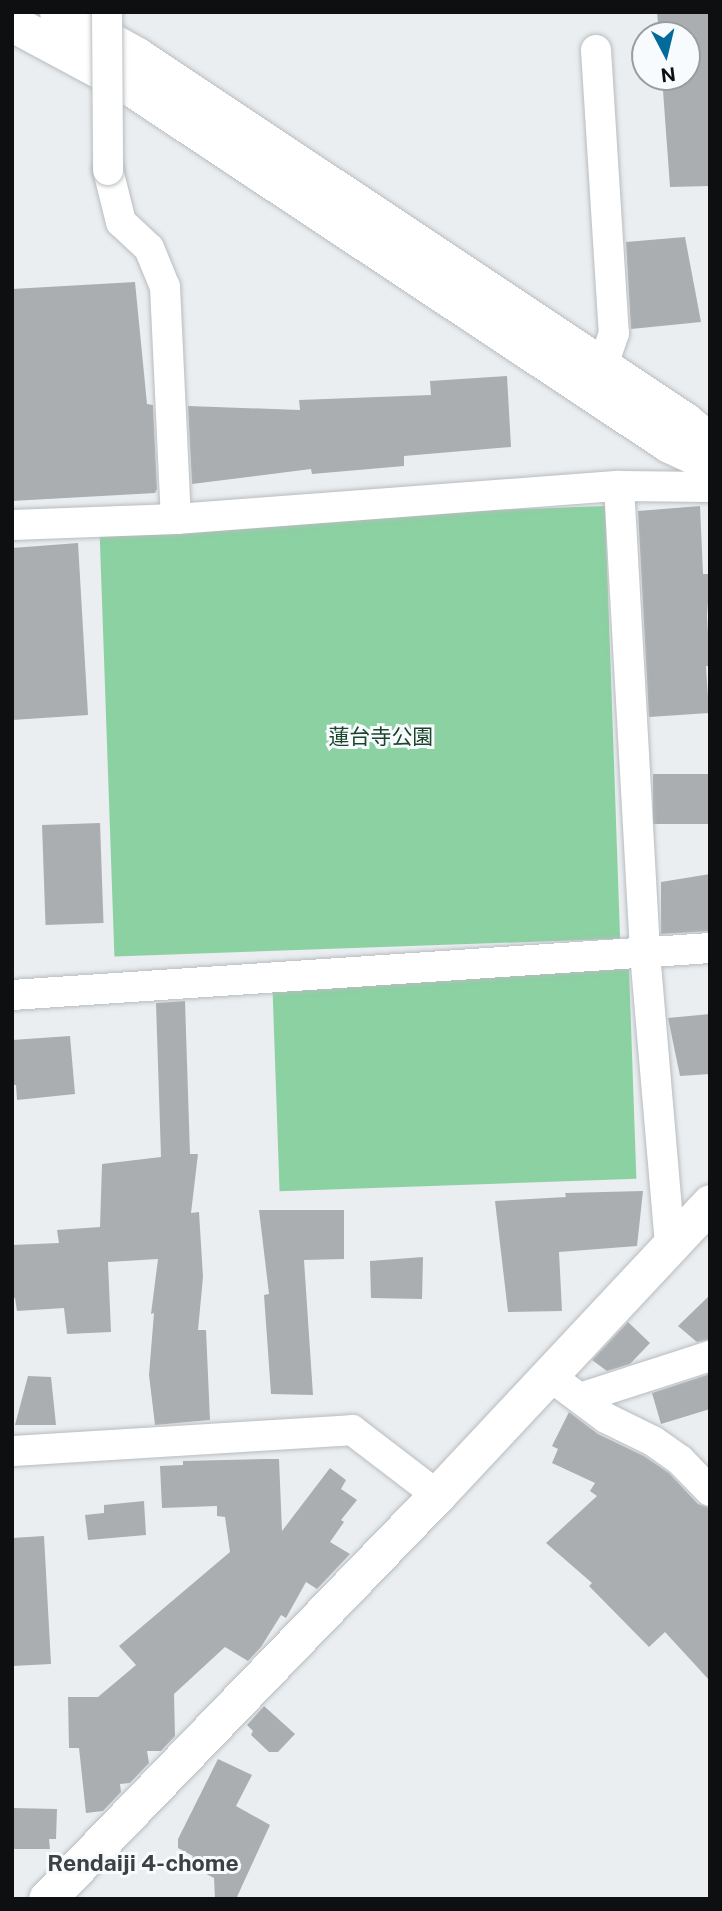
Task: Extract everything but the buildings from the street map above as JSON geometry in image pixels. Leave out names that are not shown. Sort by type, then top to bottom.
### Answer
[{"type":"street","points":[[58,12],[137,56],[603,365],[685,421],[710,442]]},
{"type":"street","points":[[107,12],[108,170],[121,222],[149,248],[165,287],[176,519]]},
{"type":"street","points":[[12,23],[127,84],[669,444],[710,463]]},
{"type":"street","points":[[596,50],[614,333],[603,365]]},
{"type":"street","points":[[619,486],[645,953],[670,1243]]},
{"type":"street","points":[[12,525],[176,519],[619,486],[710,487]]},
{"type":"street","points":[[12,995],[710,948]]},
{"type":"street","points":[[47,1899],[437,1495],[547,1374],[710,1203]]},
{"type":"street","points":[[580,1398],[710,1356]]},
{"type":"street","points":[[547,1374],[606,1418],[653,1441],[680,1461],[710,1491]]},
{"type":"street","points":[[12,1451],[352,1430],[437,1495]]},
{"type":"green space","name":"蓮台寺公園","points":[[605,506],[620,939],[114,956],[99,524]]},
{"type":"green space","points":[[629,968],[636,1179],[280,1191],[272,980]]},
{"type":"district","name":"Rendaiji 4-chome","points":[[143,1863]]}]
